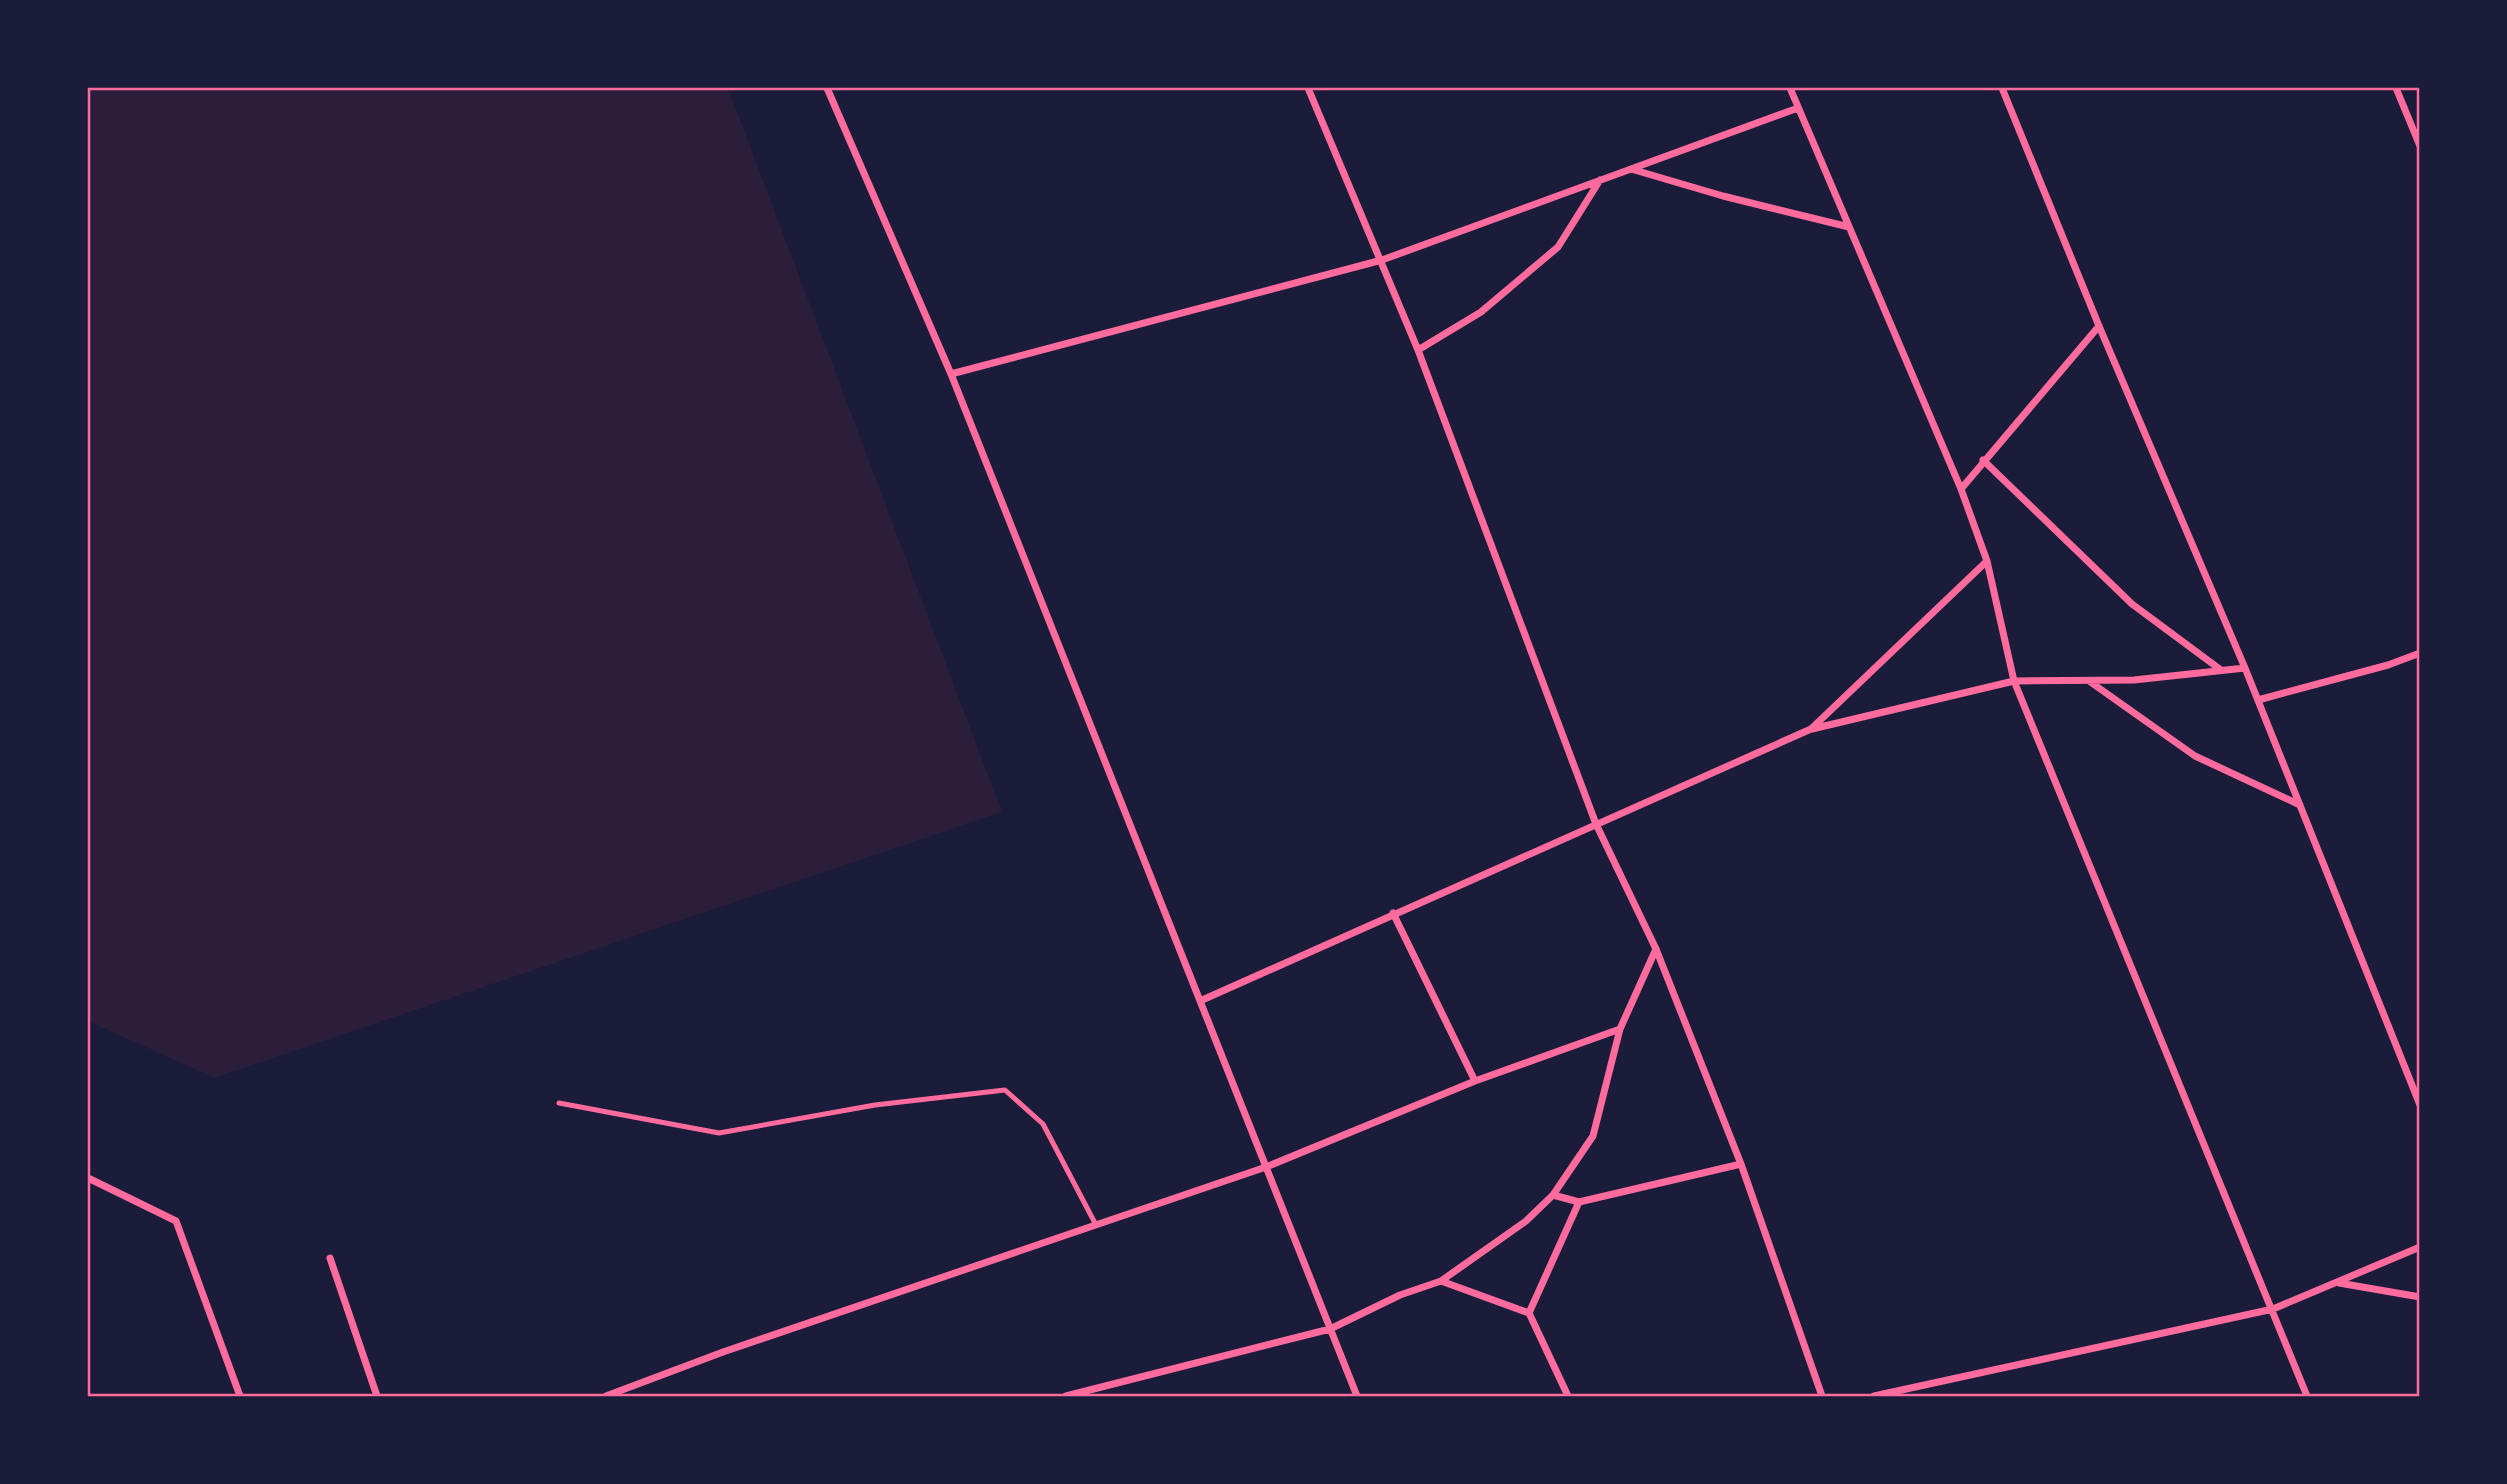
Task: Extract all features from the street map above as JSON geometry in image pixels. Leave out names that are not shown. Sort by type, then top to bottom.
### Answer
[{"type":"street","points":[[827,88],[951,374],[1357,1396]]},
{"type":"street","points":[[1308,88],[1418,350],[1596,824],[1656,949],[1741,1164],[1822,1396]]},
{"type":"street","points":[[1790,88],[1961,489],[1987,561],[2014,681],[2307,1396]]},
{"type":"street","points":[[2002,88],[2099,326],[2245,668],[2420,1105]]},
{"type":"street","points":[[2396,88],[2420,146]]},
{"type":"street","points":[[951,374],[1382,260],[1798,108]]},
{"type":"street","points":[[1630,169],[1723,196],[1849,226]]},
{"type":"street","points":[[1418,350],[1481,312],[1558,247],[1600,180]]},
{"type":"street","points":[[1961,489],[2099,326]]},
{"type":"street","points":[[1983,460],[2132,604],[2221,670]]},
{"type":"street","points":[[1811,729],[1987,561]]},
{"type":"street","points":[[2258,700],[2388,665],[2420,653]]},
{"type":"street","points":[[1200,1001],[1811,729],[2014,681],[2134,680],[2245,668]]},
{"type":"street","points":[[2089,681],[2195,756],[2300,805]]},
{"type":"street","points":[[1393,914],[1475,1081]]},
{"type":"street","points":[[1066,1396],[1331,1329],[1400,1295],[1441,1281],[1526,1221],[1553,1195],[1593,1136],[1620,1029],[1656,949]]},
{"type":"street","points":[[606,1396],[723,1352],[1266,1167],[1475,1081],[1620,1029]]},
{"type":"street","points":[[1553,1195],[1579,1202],[1741,1164]]},
{"type":"street","points":[[88,1178],[176,1221],[240,1396]]},
{"type":"street","points":[[1529,1313],[1579,1202]]},
{"type":"street","points":[[1874,1396],[2273,1309],[2420,1247]]},
{"type":"street","points":[[330,1258],[377,1396]]},
{"type":"street","points":[[1441,1281],[1529,1313],[1568,1396]]},
{"type":"street","points":[[2339,1283],[2420,1297]]},
{"type":"lane","points":[[559,1103],[719,1133],[875,1105],[1005,1090],[1043,1124],[1096,1225]]},
{"type":"shaded area","points":[[88,88],[728,88],[1002,812],[214,1078],[88,1021]]}]
